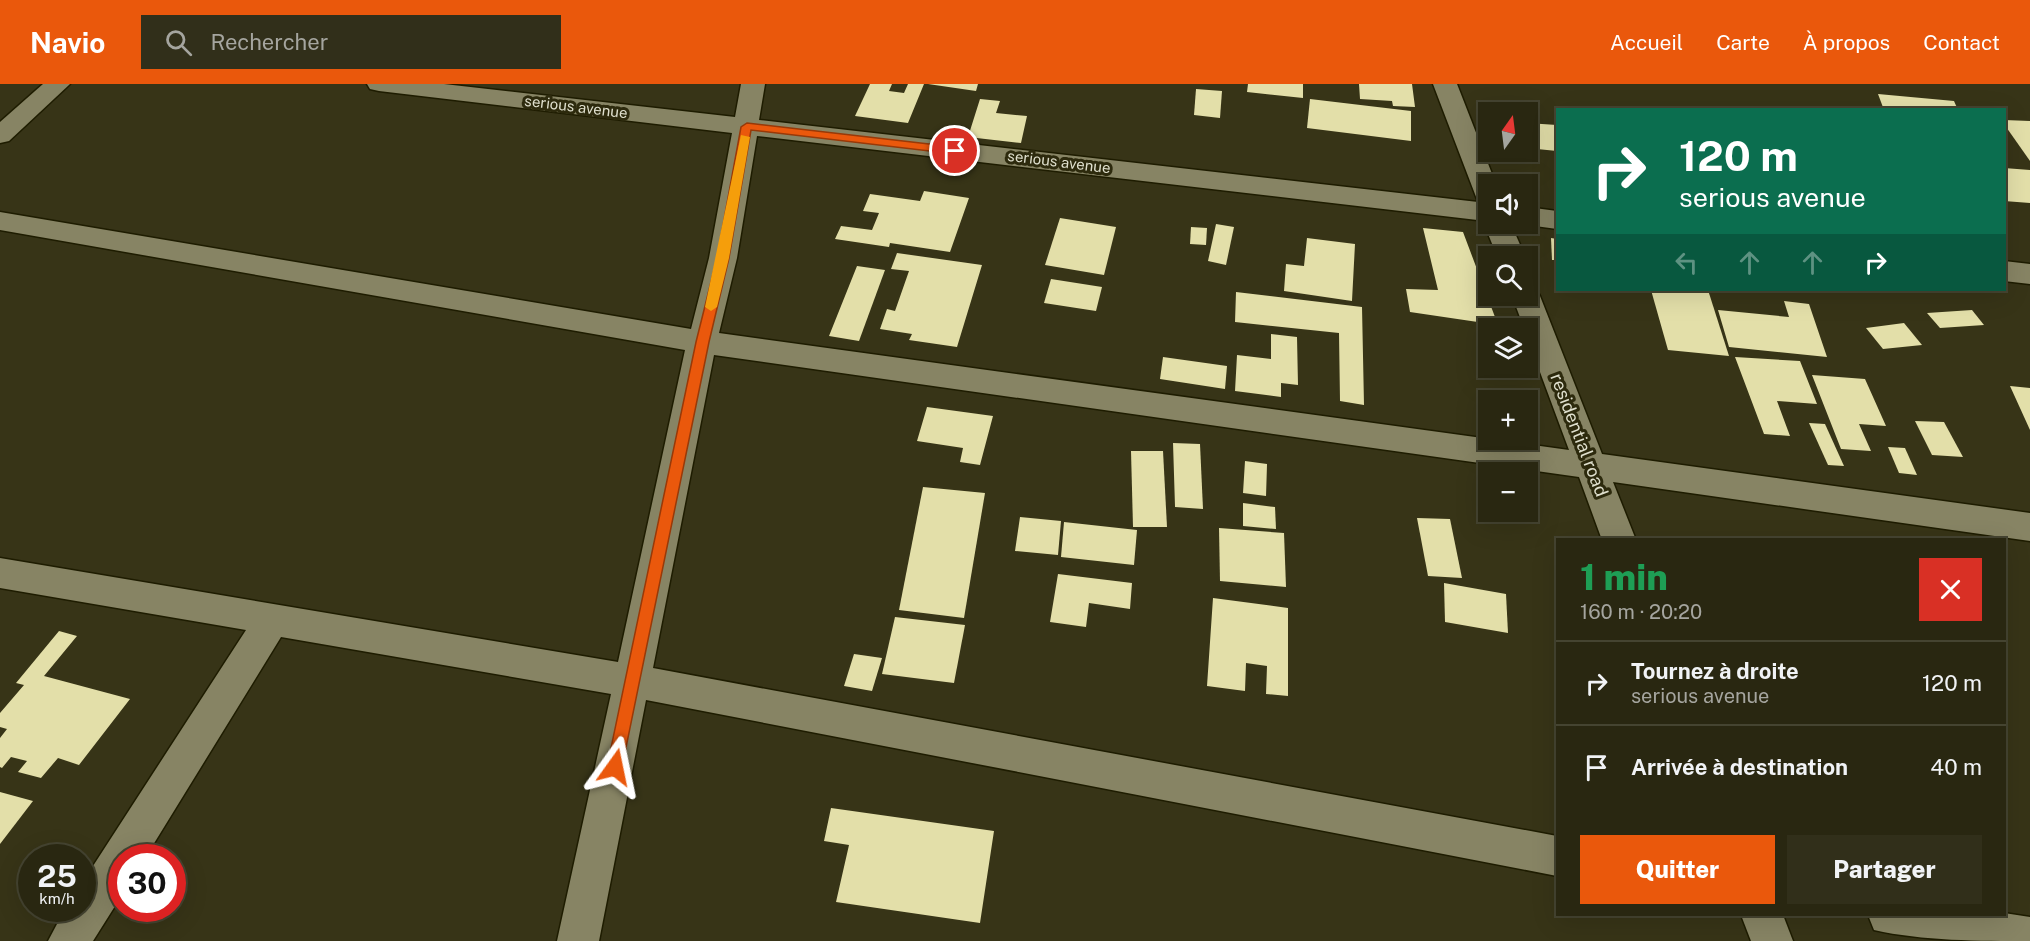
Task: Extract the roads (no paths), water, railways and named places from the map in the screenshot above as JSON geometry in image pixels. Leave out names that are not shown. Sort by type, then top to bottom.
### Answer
[{"type":"street","points":[[0,135],[58,84]]},
{"type":"street","name":"serious avenue","points":[[379,84],[1478,211]]},
{"type":"street","points":[[578,941],[702,342],[723,258],[753,84]]},
{"type":"street","points":[[1445,84],[1479,174]]},
{"type":"street","points":[[1538,217],[1556,220]]},
{"type":"street","points":[[0,221],[702,342],[2030,527]]},
{"type":"street","points":[[2006,271],[2030,274]]},
{"type":"street","name":"residential road","points":[[1530,306],[1618,538]]},
{"type":"street","points":[[0,573],[633,681],[1556,856]]},
{"type":"street","points":[[131,844],[272,620]]},
{"type":"street","points":[[69,941],[108,880]]},
{"type":"street","points":[[1762,916],[1772,941]]},
{"type":"street","points":[[1895,916],[2030,938]]}]
